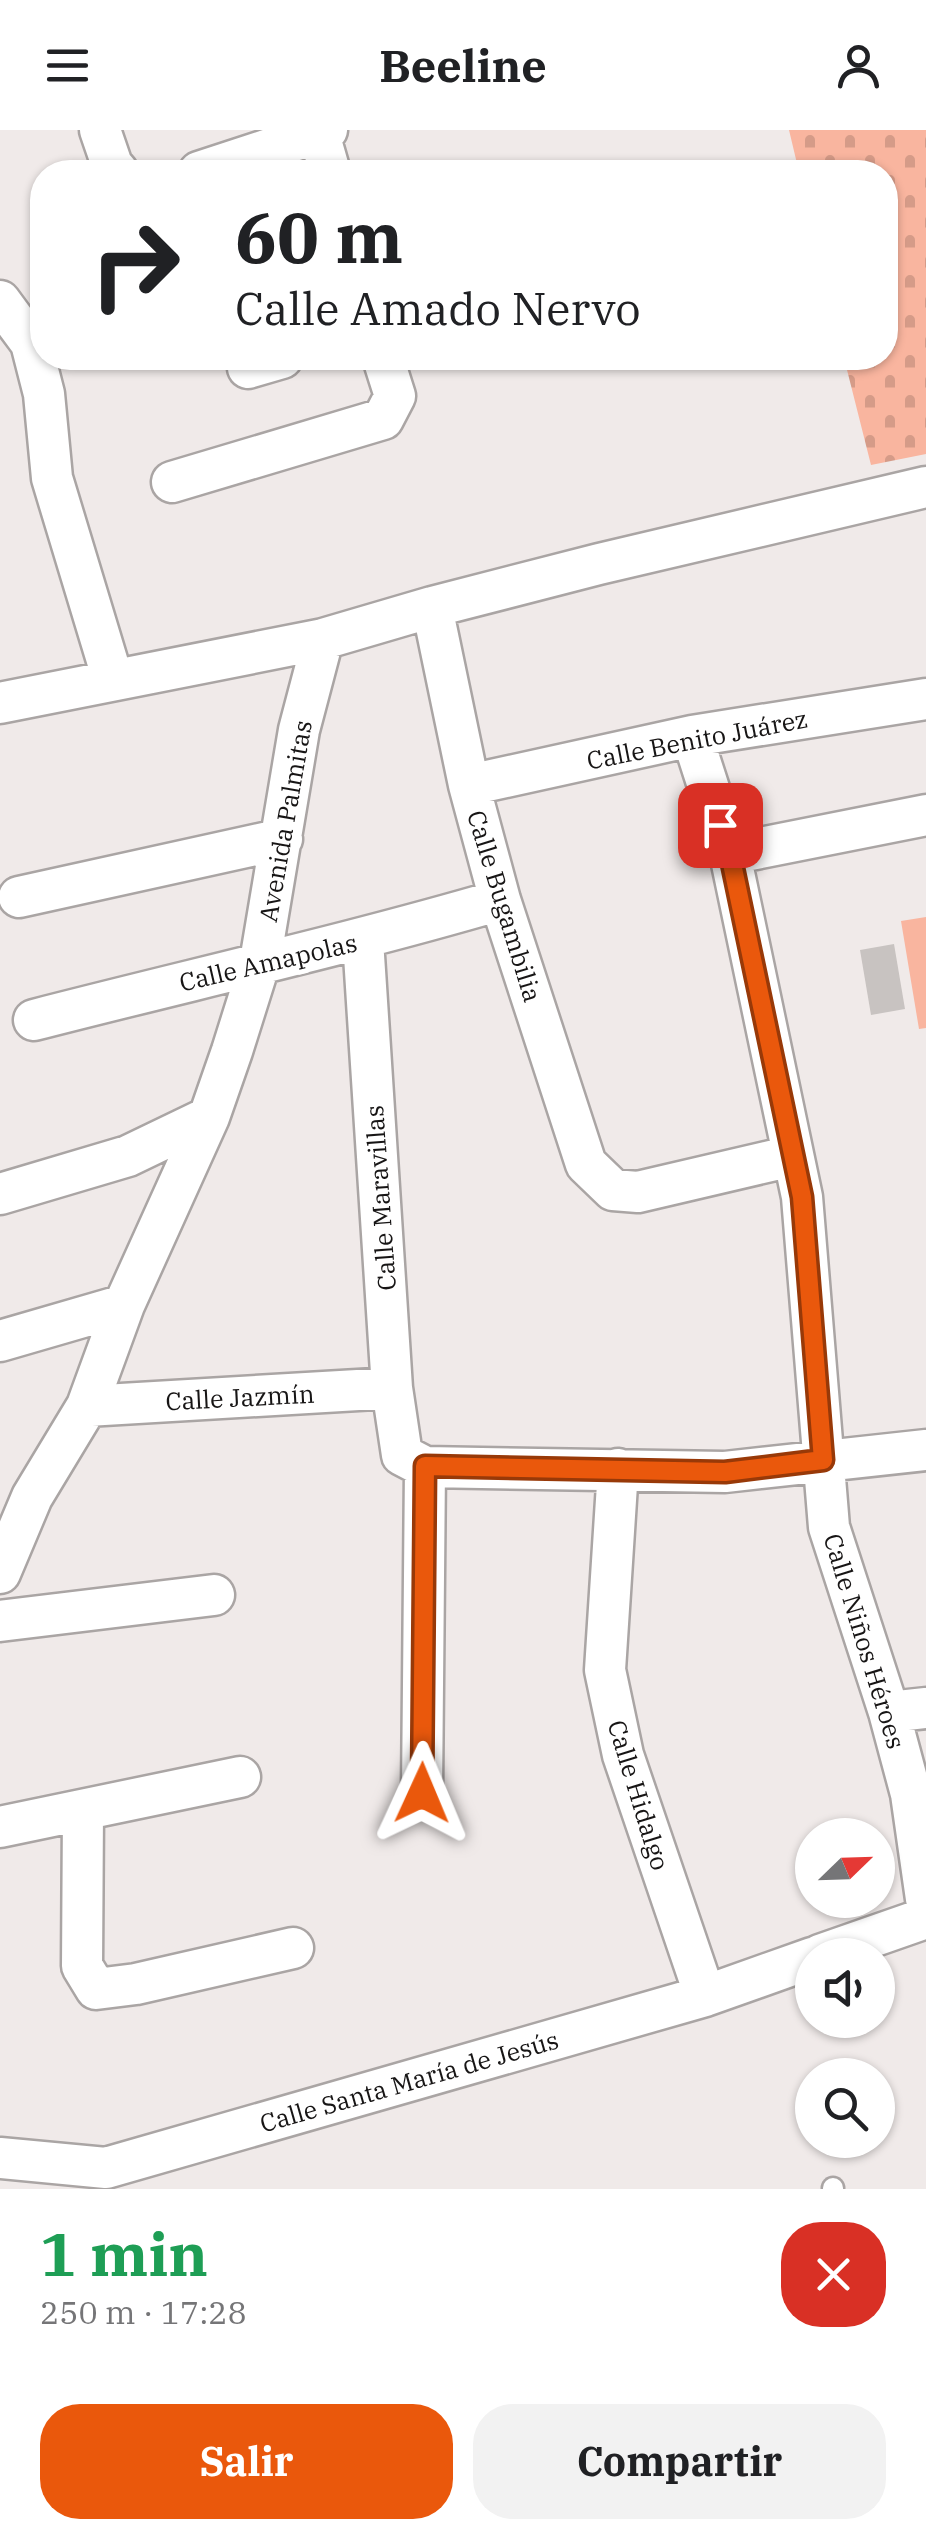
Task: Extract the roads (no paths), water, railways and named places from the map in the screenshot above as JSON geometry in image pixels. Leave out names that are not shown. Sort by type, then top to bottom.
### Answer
[{"type":"street","points":[[100,130],[110,160]]},
{"type":"street","points":[[235,160],[321,131],[327,160]]},
{"type":"street","points":[[0,300],[30,342]]},
{"type":"street","points":[[38,370],[52,478],[113,680]]},
{"type":"street","points":[[172,482],[383,419],[395,396],[387,370]]},
{"type":"street","points":[[0,703],[322,640],[599,564],[926,488]]},
{"type":"street","name":"Calle Bugambilia","points":[[432,607],[469,785],[500,900],[586,1164],[613,1190],[638,1192],[792,1156]]},
{"type":"street","name":"Avenida Palmitas","points":[[0,1573],[32,1498],[87,1406],[124,1305],[209,1117],[260,962],[299,730],[322,640]]},
{"type":"street","name":"Calle Benito Juárez","points":[[469,785],[692,736],[926,700]]},
{"type":"street","name":"Calle Niños Héroes","points":[[692,736],[730,854],[802,1197],[829,1527],[908,1710],[911,1794],[926,1899]]},
{"type":"street","points":[[730,854],[926,815]]},
{"type":"street","points":[[19,897],[282,839]]},
{"type":"street","name":"Calle Amapolas","points":[[34,1020],[362,940],[500,900]]},
{"type":"street","name":"Calle Maravillas","points":[[362,940],[392,1388],[413,1461],[422,1793]]},
{"type":"street","points":[[0,1194],[128,1156],[209,1117]]},
{"type":"street","points":[[0,1341],[124,1305]]},
{"type":"street","name":"Calle Jazmín","points":[[87,1406],[392,1388]]},
{"type":"street","points":[[413,1461],[725,1472],[926,1450]]},
{"type":"street","name":"Calle Hidalgo","points":[[618,1469],[605,1670],[623,1755],[704,1996]]},
{"type":"street","points":[[0,1621],[214,1596]]},
{"type":"street","points":[[0,1828],[240,1776]]},
{"type":"street","points":[[83,1812],[82,1966],[96,1990],[294,1948]]},
{"type":"street","points":[[869,1938],[926,1918]]},
{"type":"street","name":"Calle Santa María de Jesús","points":[[0,2158],[106,2168],[704,1996],[795,1964]]}]
